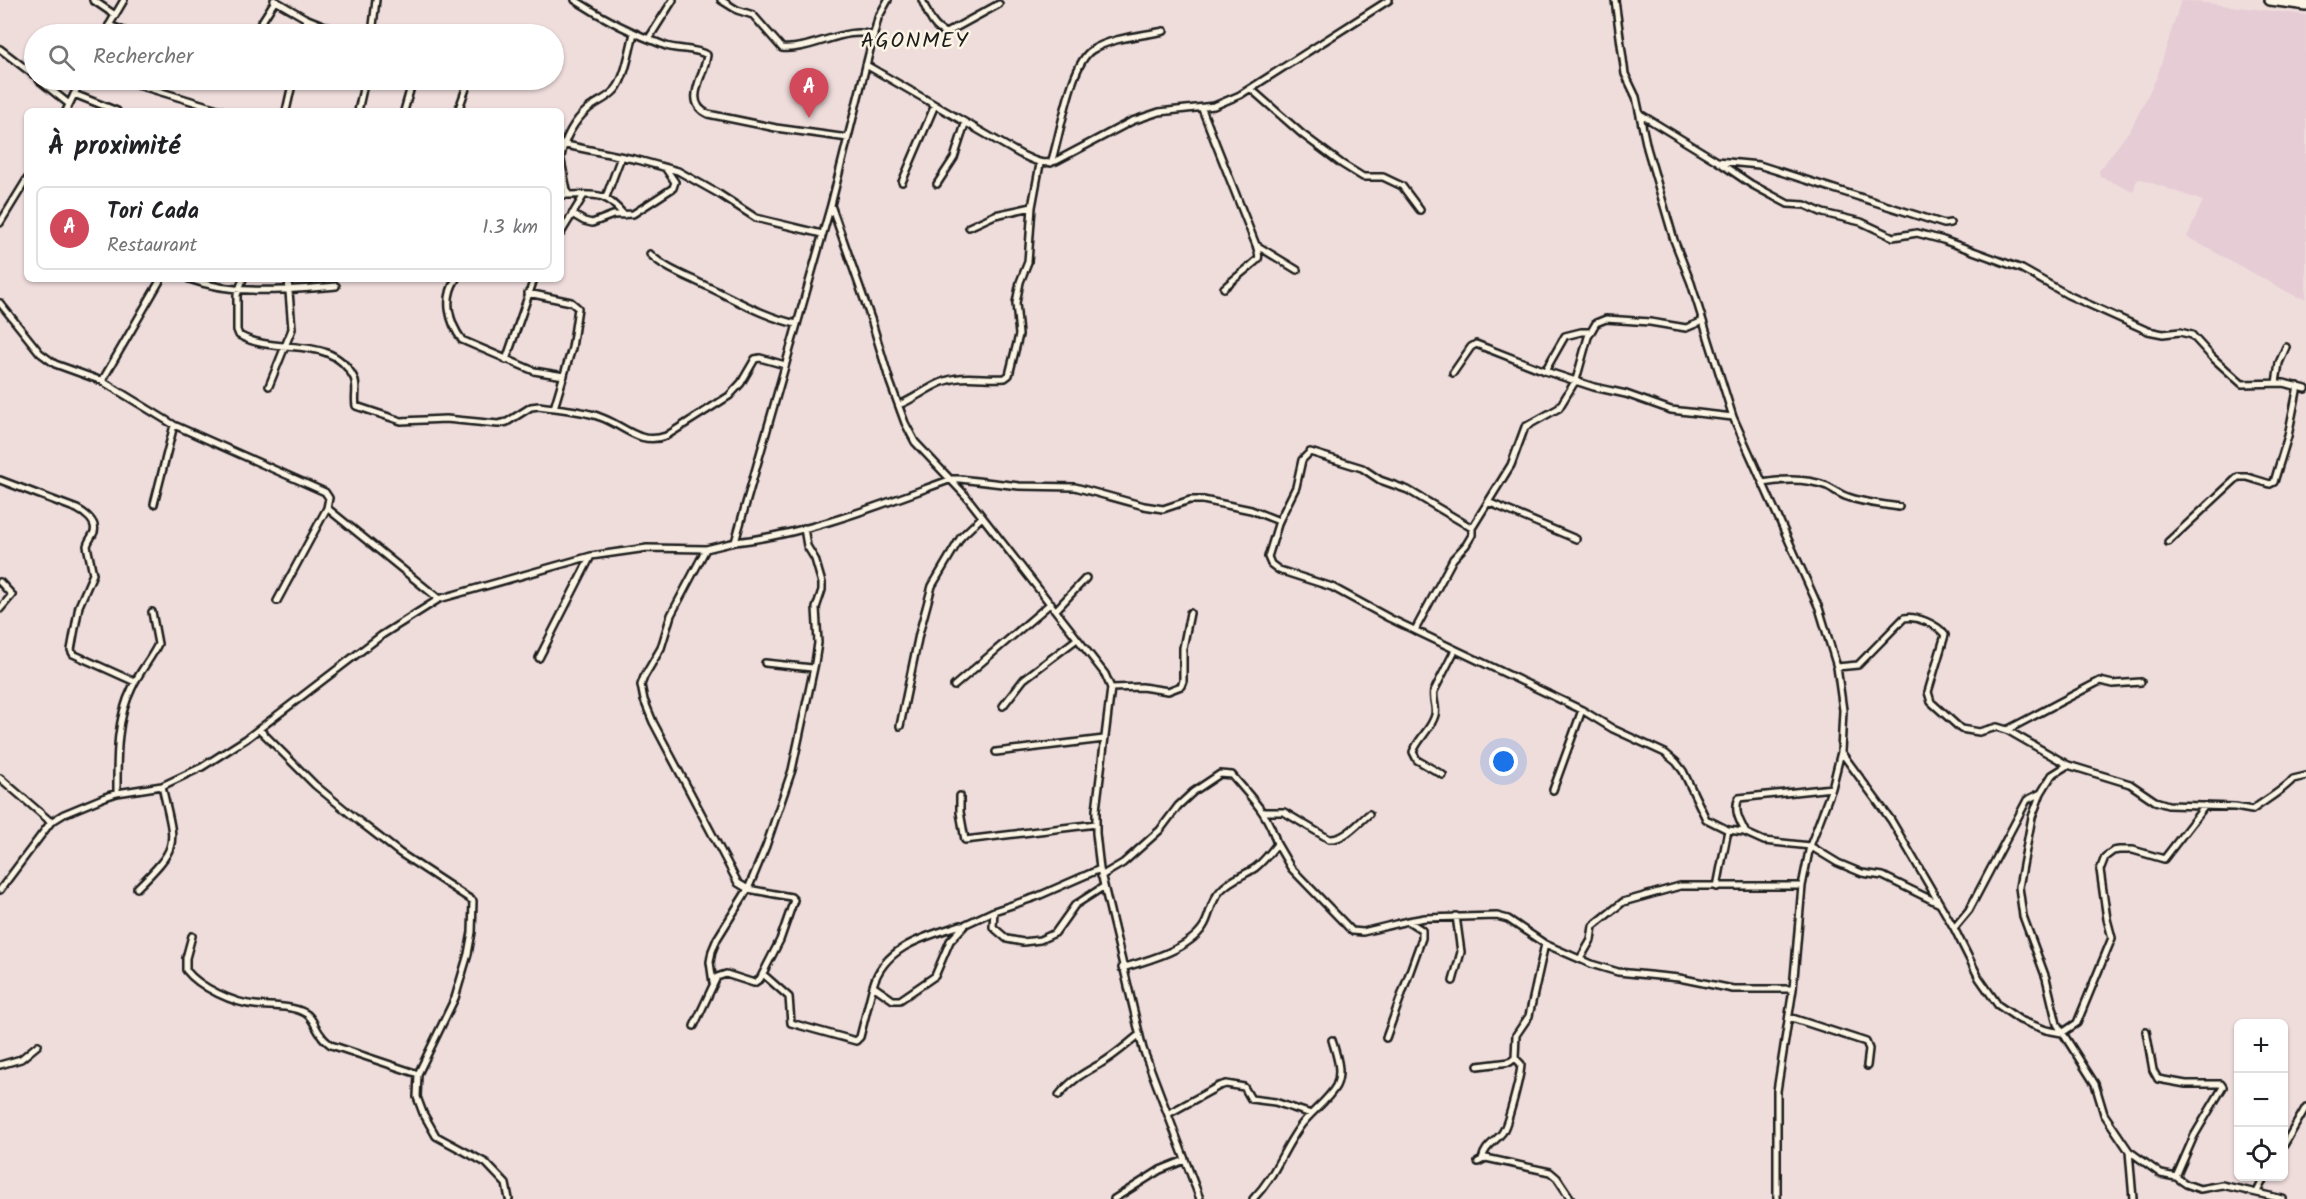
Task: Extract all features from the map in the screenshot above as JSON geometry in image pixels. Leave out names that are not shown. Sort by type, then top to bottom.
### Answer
[{"type":"highway","points":[[2270,0],[2306,5]]},
{"type":"street","points":[[93,0],[115,15]]},
{"type":"street","points":[[110,24],[124,0]]},
{"type":"street","points":[[260,24],[275,0],[320,24]]},
{"type":"street","points":[[373,24],[376,0]]},
{"type":"street","points":[[575,0],[611,23],[634,33],[667,46],[707,55],[695,94],[695,104],[700,110],[708,114],[776,128],[848,138]]},
{"type":"street","points":[[649,38],[673,0]]},
{"type":"street","points":[[721,0],[737,10],[753,15],[782,48],[799,49],[861,32],[874,36]]},
{"type":"street","points":[[735,542],[831,205],[878,18],[888,0]]},
{"type":"street","points":[[922,0],[930,19],[940,31],[946,33],[999,4]]},
{"type":"street","points":[[866,64],[965,124],[1040,164],[1051,163],[1132,121],[1159,112],[1202,109],[1220,104],[1251,89],[1389,0]]},
{"type":"street","points":[[1615,0],[1625,74],[1636,98],[1647,148],[1674,240],[1691,283],[1733,417],[1819,608],[1837,667],[1843,710],[1841,752],[1832,788],[1810,846],[1802,886],[1793,989],[1777,1091],[1777,1199]]},
{"type":"street","points":[[305,18],[306,24]]},
{"type":"street","points":[[1051,163],[1067,96],[1090,51],[1119,39],[1164,31]]},
{"type":"street","points":[[564,140],[571,128],[588,109],[616,89],[634,33]]},
{"type":"street","points":[[0,50],[24,68]]},
{"type":"street","points":[[1251,89],[1302,134],[1342,164],[1363,177],[1383,177],[1402,186],[1420,210]]},
{"type":"street","points":[[52,90],[69,104]]},
{"type":"street","points":[[67,108],[76,90]]},
{"type":"street","points":[[155,90],[214,108]]},
{"type":"street","points":[[287,108],[291,90]]},
{"type":"street","points":[[359,108],[363,90]]},
{"type":"street","points":[[405,108],[409,90]]},
{"type":"street","points":[[459,108],[465,90]]},
{"type":"street","points":[[74,94],[109,108]]},
{"type":"street","points":[[902,182],[935,105]]},
{"type":"street","points":[[1202,109],[1259,256],[1257,261],[1224,288]]},
{"type":"street","points":[[1640,114],[1751,184],[1788,204],[1805,205],[1823,213],[1861,222],[1893,237],[1917,233],[1943,240],[2022,269],[2068,295],[2148,331],[2163,334],[2180,332],[2192,335],[2242,384],[2276,383],[2306,389]]},
{"type":"street","points":[[938,184],[954,158],[965,124]]},
{"type":"street","points":[[564,144],[678,171],[756,218],[822,234]]},
{"type":"street","points":[[606,197],[621,157]]},
{"type":"street","points":[[1717,161],[1759,165],[1944,224],[1950,223]]},
{"type":"street","points":[[899,405],[941,382],[965,377],[1005,378],[1009,375],[1019,335],[1016,303],[1021,277],[1029,262],[1032,207],[1040,164]]},
{"type":"street","points":[[572,214],[592,223],[613,215],[641,211],[673,188],[675,182],[665,168]]},
{"type":"street","points":[[564,174],[568,195]]},
{"type":"street","points":[[0,224],[24,189]]},
{"type":"street","points":[[564,195],[606,197],[624,215]]},
{"type":"street","points":[[564,228],[584,195]]},
{"type":"street","points":[[831,205],[899,405],[915,442],[952,479],[1051,603],[1105,674],[1111,688],[1096,824],[1101,876],[1139,1035],[1200,1199]]},
{"type":"street","points":[[969,228],[995,215],[1032,207]]},
{"type":"street","points":[[1256,245],[1297,270]]},
{"type":"street","points":[[650,254],[665,266],[756,310],[796,324]]},
{"type":"street","points":[[102,381],[159,282]]},
{"type":"street","points":[[200,282],[237,289],[288,290],[336,286]]},
{"type":"street","points":[[241,282],[237,289],[239,335],[285,347],[319,349],[331,353],[354,379],[356,406],[401,421],[446,419],[498,424],[507,422],[531,407],[539,406],[600,417],[635,436],[657,439],[666,436],[729,396],[741,383],[755,359],[785,365]]},
{"type":"street","points":[[269,386],[293,321],[288,282]]},
{"type":"street","points":[[454,282],[451,287],[449,315],[458,335],[466,344],[534,371],[564,376]]},
{"type":"street","points":[[506,360],[533,282]]},
{"type":"street","points":[[528,293],[571,303],[578,308],[572,348],[554,408]]},
{"type":"street","points":[[0,303],[40,353],[55,364],[102,381],[174,425],[325,492],[328,498],[327,508],[277,601]]},
{"type":"street","points":[[1414,630],[1453,559],[1466,545],[1472,535],[1472,528],[1511,465],[1525,427],[1559,408],[1576,380],[1596,323],[1606,319],[1650,322],[1686,328],[1703,321]]},
{"type":"street","points":[[1545,371],[1565,336],[1591,332]]},
{"type":"street","points":[[1453,373],[1471,347],[1476,344],[1545,371],[1671,410],[1733,417]]},
{"type":"street","points":[[2276,383],[2279,363],[2286,347]]},
{"type":"street","points":[[2168,542],[2238,477],[2247,477],[2270,484],[2274,482],[2288,436],[2298,386]]},
{"type":"street","points":[[154,504],[174,425]]},
{"type":"street","points":[[1472,528],[1408,490],[1380,480],[1362,468],[1310,452],[1302,460],[1291,500],[1280,521],[1268,557],[1271,564],[1279,570],[1332,587],[1414,630],[1582,710],[1613,729],[1665,753],[1676,762],[1692,788],[1706,819],[1728,830],[1746,833],[1764,841],[1810,846],[1838,863],[1862,873],[1883,876],[1940,904]]},
{"type":"street","points":[[1762,483],[1787,478],[1794,479],[1827,486],[1856,500],[1899,507]]},
{"type":"street","points":[[0,890],[51,822],[64,814],[117,793],[162,786],[202,767],[259,729],[382,635],[439,599],[591,556],[647,548],[706,549],[760,539],[867,509],[952,479],[1028,486],[1075,487],[1163,509],[1190,500],[1203,500],[1251,510],[1280,521]]},
{"type":"street","points":[[0,480],[77,509],[86,514],[94,525],[94,533],[87,546],[93,574],[79,606],[71,650],[73,654],[135,682]]},
{"type":"street","points":[[1488,502],[1576,539]]},
{"type":"street","points":[[327,508],[439,599]]},
{"type":"street","points":[[900,726],[919,634],[932,586],[960,537],[982,517]]},
{"type":"street","points":[[713,983],[710,962],[712,951],[748,889],[766,846],[792,770],[818,643],[816,608],[822,590],[815,559],[807,546],[804,528]]},
{"type":"street","points":[[694,1026],[713,983],[722,974],[754,983],[763,974],[780,940],[794,900],[791,897],[748,889],[738,883],[653,722],[644,700],[641,685],[647,669],[661,648],[671,615],[706,549]]},
{"type":"street","points":[[539,658],[591,556]]},
{"type":"street","points":[[1056,610],[1086,578]]},
{"type":"street","points":[[0,582],[12,595],[0,609]]},
{"type":"street","points":[[954,686],[1051,603]]},
{"type":"street","points":[[117,793],[119,732],[126,704],[135,682],[158,644],[152,612]]},
{"type":"street","points":[[1111,688],[1142,687],[1168,691],[1181,686],[1183,648],[1190,613]]},
{"type":"street","points":[[1837,667],[1858,665],[1904,618],[1915,617],[1942,631],[1945,635],[1928,692],[1931,702],[1961,729],[1979,732],[1996,727],[2007,730],[2068,765],[2130,784],[2155,801],[2168,805],[2235,807],[2252,810],[2286,787],[2293,779],[2306,776]]},
{"type":"street","points":[[1003,706],[1024,679],[1077,639]]},
{"type":"street","points":[[1443,775],[1417,760],[1413,752],[1433,720],[1434,691],[1455,650]]},
{"type":"street","points":[[765,663],[812,668]]},
{"type":"street","points":[[2007,730],[2100,681],[2113,684],[2141,682]]},
{"type":"street","points":[[1553,790],[1582,710]]},
{"type":"street","points":[[259,729],[315,785],[360,822],[400,853],[473,901],[472,932],[468,954],[455,998],[418,1074],[417,1097],[436,1136],[486,1163],[506,1184],[509,1199]]},
{"type":"street","points":[[996,752],[1104,739]]},
{"type":"street","points":[[1841,752],[1891,820],[1954,928],[1979,978],[1998,1005],[2020,1020],[2061,1033],[2077,1023],[2112,938],[2100,878],[2100,870],[2105,857],[2113,851],[2133,850],[2164,859],[2205,807]]},
{"type":"street","points":[[2068,765],[2052,775],[2041,793],[2032,817],[2019,887],[2023,916],[2046,978],[2061,1033],[2078,1055],[2094,1084],[2104,1114],[2129,1151],[2161,1174],[2176,1177],[2200,1189],[2222,1185],[2283,1199]]},
{"type":"street","points":[[1101,876],[1123,863],[1160,830],[1178,806],[1193,792],[1220,774],[1232,775],[1264,812],[1271,824],[1277,844],[1291,868],[1352,931],[1363,932],[1425,918],[1497,916],[1508,919],[1545,944],[1618,972],[1679,978],[1725,988],[1793,989]]},
{"type":"street","points":[[0,778],[51,822]]},
{"type":"street","points":[[137,888],[163,863],[171,849],[172,829],[162,786]]},
{"type":"street","points":[[1746,833],[1737,813],[1739,798],[1832,788]]},
{"type":"street","points":[[1954,928],[1969,910],[2028,800],[2041,793]]},
{"type":"street","points":[[960,796],[960,812],[965,840],[1096,824]]},
{"type":"street","points":[[1264,812],[1284,812],[1329,839],[1341,838],[1369,814]]},
{"type":"street","points":[[1717,887],[1728,830]]},
{"type":"street","points":[[1122,968],[1168,953],[1191,939],[1202,928],[1212,901],[1219,892],[1231,880],[1262,862],[1277,844]]},
{"type":"street","points":[[763,974],[789,998],[791,1023],[856,1041],[860,1037],[877,972],[886,961],[902,949],[926,937],[1036,897],[1100,869]]},
{"type":"street","points":[[994,911],[993,927],[1007,939],[1023,942],[1040,940],[1055,933],[1075,905],[1104,886]]},
{"type":"street","points":[[1580,959],[1591,940],[1593,926],[1623,902],[1680,886],[1802,886]]},
{"type":"street","points":[[1453,981],[1461,952],[1456,916]]},
{"type":"street","points":[[1386,1038],[1422,938],[1425,918]]},
{"type":"street","points":[[1408,921],[1422,930]]},
{"type":"street","points":[[873,986],[893,1000],[900,1000],[934,976],[950,941],[966,924]]},
{"type":"street","points":[[192,936],[186,958],[186,970],[194,979],[244,1004],[303,1011],[310,1017],[321,1036],[331,1045],[418,1074]]},
{"type":"street","points":[[1545,944],[1529,1016],[1516,1035],[1515,1058],[1521,1064],[1519,1083],[1504,1130],[1485,1148],[1480,1160],[1550,1172],[1557,1178],[1571,1199]]},
{"type":"street","points":[[1789,1017],[1866,1042],[1869,1049],[1867,1065]]},
{"type":"street","points":[[2146,1031],[2153,1070],[2158,1079],[2186,1084],[2221,1084],[2223,1087],[2194,1136],[2176,1177]]},
{"type":"street","points":[[1059,1095],[1068,1083],[1083,1072],[1102,1063],[1139,1035]]},
{"type":"street","points":[[1253,1199],[1266,1186],[1294,1135],[1327,1098],[1338,1079],[1339,1066],[1332,1040]]},
{"type":"street","points":[[0,1065],[21,1059],[38,1045]]},
{"type":"street","points":[[1478,1066],[1510,1062],[1515,1058]]},
{"type":"street","points":[[1168,1114],[1226,1084],[1244,1087],[1251,1099],[1275,1102],[1311,1114]]},
{"type":"street","points":[[2288,1137],[2306,1107]]},
{"type":"street","points":[[2129,1151],[2133,1199]]},
{"type":"street","points":[[1114,1199],[1160,1170],[1185,1160]]},
{"type":"street","points":[[2256,1192],[2262,1181]]},
{"type":"shaded area","points":[[2181,0],[2306,15],[2306,298],[2297,297],[2187,237],[2203,201],[2141,179],[2137,180],[2133,192],[2100,176],[2099,171],[2132,127],[2157,77]]},
{"type":"place","name":"Tori Cada","points":[[809,118]]},
{"type":"district","name":"AGONMEY","points":[[915,39]]}]
